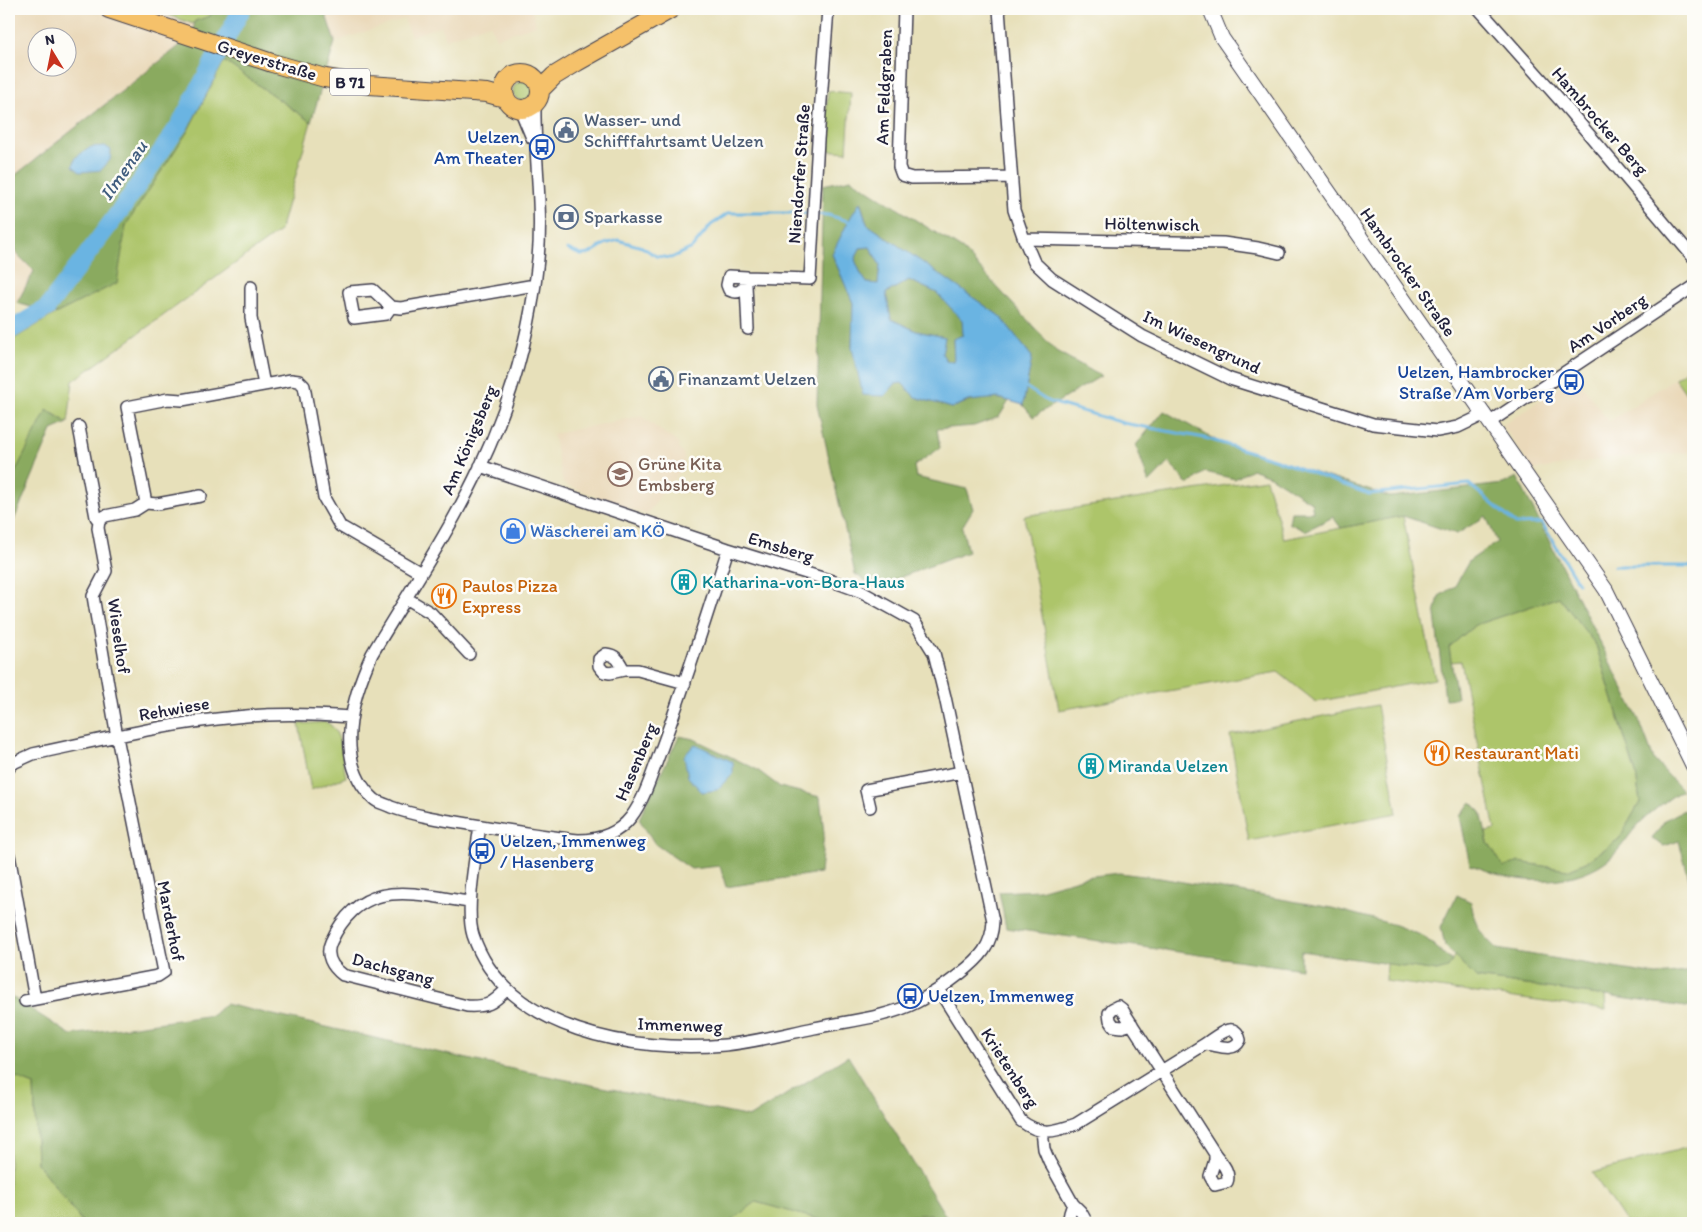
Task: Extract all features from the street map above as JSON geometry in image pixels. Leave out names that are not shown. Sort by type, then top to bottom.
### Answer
[{"type":"main road","name":"Greyerstraße","points":[[109,9],[272,63],[325,78],[369,85],[487,93],[505,98]]},
{"type":"main road","points":[[508,79],[504,91],[505,98],[514,107],[554,76],[671,9]]},
{"type":"main road","name":"Greyerstraße","points":[[430,88],[488,83],[508,79],[518,74],[531,95]]},
{"type":"street","name":"Niendorfer Straße","points":[[748,329],[747,281],[810,279],[828,9]]},
{"type":"street","name":"Am Feldgraben","points":[[904,9],[899,167],[902,175],[912,178],[1011,177]]},
{"type":"street","name":"Im Wiesengrund","points":[[999,9],[1014,210],[1034,262],[1052,279],[1142,336],[1230,378],[1373,424],[1437,431],[1488,418]]},
{"type":"street","name":"Hambrocker Straße","points":[[1210,9],[1222,38],[1606,590],[1693,766]]},
{"type":"street","name":"Hambrocker Berg","points":[[1479,9],[1560,99],[1693,257]]},
{"type":"street","name":"Am Königsberg","points":[[480,826],[403,811],[376,800],[365,790],[358,779],[352,764],[349,742],[351,717],[368,662],[452,522],[480,466],[497,426],[519,364],[529,322],[538,257],[540,200],[531,95]]},
{"type":"street","name":"Höltenwisch","points":[[1024,239],[1224,243],[1279,253]]},
{"type":"street","points":[[391,307],[401,308],[535,285]]},
{"type":"street","points":[[251,287],[251,318],[264,385]]},
{"type":"street","name":"Am Vorberg","points":[[1488,418],[1693,287]]},
{"type":"street","points":[[146,503],[127,407],[168,399],[182,400],[291,380],[299,381],[304,386],[324,498],[340,526],[420,573]]},
{"type":"street","name":"Wieselhof","points":[[78,427],[96,517],[99,521],[98,528],[106,572],[93,596],[117,737]]},
{"type":"street","name":"Emsberg","points":[[480,466],[728,549],[832,581],[862,592],[914,621],[934,653],[962,772],[993,921]]},
{"type":"street","points":[[99,521],[105,516],[135,510],[146,503],[157,504],[202,496]]},
{"type":"street","name":"Hasenberg","points":[[480,826],[578,840],[594,840],[616,831],[631,817],[647,787],[685,683],[728,549]]},
{"type":"street","points":[[406,598],[431,613],[469,654]]},
{"type":"street","points":[[624,670],[638,670],[685,683]]},
{"type":"street","name":"Rehwiese","points":[[9,768],[11,764],[33,754],[177,725],[236,717],[281,714],[351,717]]},
{"type":"street","name":"Marderhof","points":[[9,855],[30,1000],[158,976],[164,972],[117,737]]},
{"type":"street","points":[[870,807],[866,790],[962,772]]},
{"type":"street","name":"Immenweg","points":[[480,826],[470,902],[472,933],[479,952],[491,972],[528,1007],[551,1020],[589,1033],[652,1044],[686,1046],[725,1045],[882,1014],[915,1003],[939,990],[972,965],[988,946],[992,934],[993,921]]},
{"type":"street","name":"Dachsgang","points":[[470,902],[396,892],[375,896],[357,906],[344,918],[330,944],[330,961],[334,969],[343,975],[467,1006],[482,1007],[494,1002],[507,989]]},
{"type":"street","name":"Krietenberg","points":[[939,990],[1021,1121],[1031,1128],[1042,1131],[1056,1132],[1076,1124],[1205,1044]]},
{"type":"street","points":[[1132,1024],[1215,1154]]},
{"type":"street","name":"Krietenberg","points":[[1042,1131],[1044,1149],[1049,1161],[1073,1204],[1081,1212],[1087,1223]]},
{"type":"street","points":[[1068,1223],[1073,1204]]},
{"type":"shaded area","points":[[9,9],[203,9],[192,36],[9,180]]},
{"type":"shaded area","points":[[324,9],[532,9],[536,25],[496,38],[490,24],[446,39],[441,26],[411,36],[404,19],[335,42]]},
{"type":"shaded area","points":[[9,246],[34,271],[17,303],[9,296]]},
{"type":"shaded area","points":[[1576,376],[1609,422],[1675,378],[1693,404],[1693,452],[1610,458],[1533,470],[1503,425]]},
{"type":"shaded area","name":"Grüne Kita Embsberg","points":[[641,416],[678,443],[685,463],[668,489],[664,490],[647,515],[563,484],[553,434]]},
{"type":"green space","points":[[163,9],[214,9],[210,16],[195,21],[193,24],[162,13]]},
{"type":"green space","points":[[214,9],[324,9],[335,42],[311,122],[224,61],[187,132],[126,225],[117,283],[55,314],[17,303],[34,271],[9,246],[9,180],[192,36],[195,21],[210,16]]},
{"type":"green space","points":[[224,61],[311,122],[280,231],[73,381],[68,423],[48,410],[9,484],[9,342],[55,314],[116,283],[126,225],[187,132]]},
{"type":"green space","points":[[523,81],[530,84],[533,91],[530,98],[523,101],[516,98],[513,91],[516,84]]},
{"type":"green space","points":[[828,91],[851,93],[847,152],[824,150]]},
{"type":"green space","points":[[851,179],[963,250],[1056,351],[1101,376],[1033,417],[1023,405],[1032,357],[1001,317],[867,224],[861,203],[832,254],[853,303],[852,348],[895,384],[902,383],[915,397],[952,408],[980,399],[995,398],[1009,401],[999,417],[974,426],[937,429],[940,448],[914,466],[916,477],[967,489],[973,509],[962,527],[968,552],[874,587],[855,574],[817,405],[823,185]]},
{"type":"green space","points":[[870,247],[880,265],[878,284],[867,283],[855,260],[860,248]]},
{"type":"green space","points":[[909,280],[937,293],[963,320],[963,335],[953,339],[954,361],[947,361],[942,354],[945,337],[916,331],[891,319],[886,293]]},
{"type":"green space","points":[[1693,366],[1693,404],[1675,378]]},
{"type":"green space","points":[[47,410],[68,423],[52,430],[9,532],[9,484]]},
{"type":"green space","points":[[1164,411],[1219,442],[1390,497],[1503,484],[1517,477],[1639,720],[1654,760],[1682,790],[1645,818],[1610,858],[1586,872],[1559,879],[1530,880],[1503,876],[1470,865],[1460,816],[1471,802],[1481,812],[1488,843],[1504,867],[1519,862],[1567,870],[1586,862],[1619,839],[1640,802],[1636,774],[1596,645],[1559,597],[1475,625],[1449,647],[1457,698],[1445,699],[1435,615],[1439,596],[1455,586],[1469,561],[1497,542],[1486,516],[1457,534],[1403,516],[1341,528],[1333,517],[1305,531],[1289,523],[1291,512],[1313,512],[1311,502],[1270,476],[1252,469],[1235,479],[1205,472],[1188,485],[1169,462],[1149,483],[1136,445]]},
{"type":"green space","points":[[1266,479],[1284,539],[1403,516],[1435,679],[1316,702],[1278,672],[1059,710],[1024,516]]},
{"type":"green space","points":[[1559,597],[1596,645],[1636,774],[1640,802],[1619,839],[1586,862],[1567,870],[1519,862],[1504,868],[1488,843],[1486,832],[1495,830],[1461,661],[1451,662],[1449,647],[1475,625]]},
{"type":"green space","points":[[1377,705],[1397,813],[1249,841],[1230,735]]},
{"type":"green space","points":[[326,722],[332,726],[339,739],[346,777],[311,790],[299,724]]},
{"type":"green space","points":[[679,736],[694,739],[756,769],[780,787],[820,797],[824,833],[820,873],[726,887],[720,866],[691,869],[655,844],[639,819]]},
{"type":"green space","points":[[1684,810],[1693,821],[1693,893],[1679,841],[1664,846],[1652,839],[1665,820]]},
{"type":"green space","points":[[1119,873],[1160,878],[1332,908],[1395,925],[1423,936],[1452,961],[1448,968],[1437,971],[1301,951],[1301,969],[1006,928],[999,892],[1039,890],[1085,877]]},
{"type":"green space","points":[[1457,895],[1471,902],[1479,928],[1497,949],[1657,975],[1686,972],[1693,967],[1693,1008],[1476,978],[1445,946],[1441,927]]},
{"type":"green space","points":[[1454,955],[1476,978],[1605,996],[1606,1010],[1385,981],[1386,963],[1437,971],[1452,961]]},
{"type":"green space","points":[[9,995],[71,1035],[213,1015],[225,1004],[503,1067],[750,1117],[848,1056],[950,1223],[937,1223],[931,1214],[832,1223],[756,1202],[728,1223],[83,1223],[37,1163],[34,1085],[9,1075]]},
{"type":"green space","points":[[9,1075],[34,1085],[37,1163],[83,1223],[9,1223]]},
{"type":"green space","points":[[1693,1146],[1693,1223],[1626,1223],[1592,1173]]},
{"type":"green space","points":[[756,1202],[832,1223],[728,1223]]},
{"type":"green space","points":[[931,1214],[937,1223],[832,1223]]},
{"type":"water","points":[[105,146],[111,150],[110,160],[101,170],[80,172],[73,166],[76,157],[91,147]]},
{"type":"water","points":[[860,202],[867,224],[1001,317],[1032,357],[1023,405],[999,398],[968,401],[952,408],[915,397],[902,383],[895,384],[885,396],[863,395],[852,348],[853,303],[832,254]],"holes":[[[870,247],[880,265],[878,284],[867,283],[855,260],[860,248]],[[909,280],[937,293],[962,320],[963,335],[953,339],[954,361],[947,361],[942,354],[945,337],[916,331],[891,319],[886,293]]]},
{"type":"water","points":[[695,744],[733,762],[733,773],[717,790],[702,792],[688,777],[684,756]]},
{"type":"waterway","name":"Ilmenau","points":[[9,331],[47,308],[125,204],[180,124],[242,9]]},
{"type":"waterway","points":[[567,249],[581,255],[589,254],[605,244],[618,240],[642,247],[656,256],[671,258],[692,248],[711,225],[729,213],[828,215],[851,222]]},
{"type":"waterway","points":[[1024,386],[1047,401],[1123,423],[1205,438],[1274,459],[1369,494],[1469,484],[1516,524],[1542,523],[1578,583]]},
{"type":"waterway","points":[[1614,566],[1693,566]]},
{"type":"place","name":"Wasser- und Schifffahrtsamt Uelzen","points":[[566,130]]},
{"type":"place","name":"Uelzen, Am Theater","points":[[542,147]]},
{"type":"place","name":"Sparkasse","points":[[566,217]]},
{"type":"place","name":"Finanzamt Uelzen","points":[[661,379]]},
{"type":"place","name":"Uelzen, Hambrocker Straße /Am Vorberg","points":[[1571,382]]},
{"type":"place","name":"Grüne Kita Embsberg","points":[[620,474]]},
{"type":"place","name":"Wäscherei am KÖ","points":[[513,531]]},
{"type":"place","name":"Katharina-von-Bora-Haus","points":[[684,582]]},
{"type":"place","name":"Paulos Pizza Express","points":[[444,596]]},
{"type":"place","name":"Restaurant Mati","points":[[1437,753]]},
{"type":"place","name":"Miranda Uelzen","points":[[1091,766]]},
{"type":"place","name":"Uelzen, Immenweg / Hasenberg","points":[[482,851]]},
{"type":"place","name":"Uelzen, Immenweg","points":[[910,996]]}]
